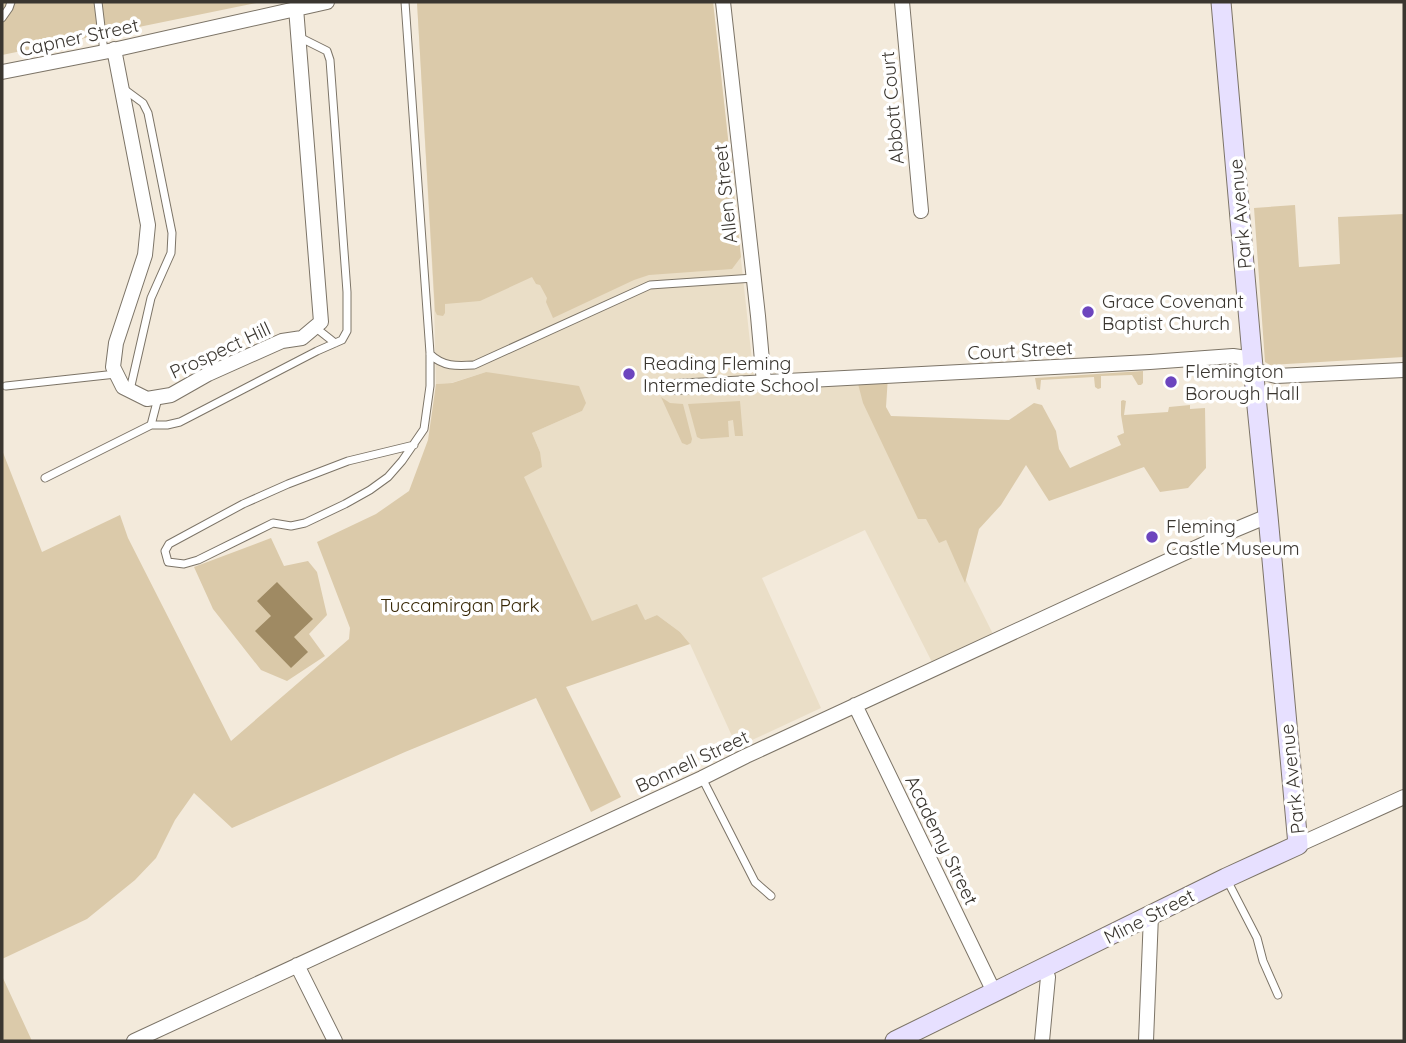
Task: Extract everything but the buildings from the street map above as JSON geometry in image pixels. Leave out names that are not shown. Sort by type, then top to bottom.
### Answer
[{"type":"street","name":"Capner Street","points":[[2,72],[109,51],[295,5],[327,2]]},
{"type":"street","name":"Allen Street","points":[[723,2],[764,383]]},
{"type":"street","name":"Abbott Court","points":[[902,2],[921,211]]},
{"type":"street","name":"Park Avenue","points":[[1221,2],[1298,845]]},
{"type":"street","points":[[295,5],[320,301],[321,322],[316,328]]},
{"type":"street","points":[[109,51],[122,88],[148,225],[145,256],[116,343],[113,367],[123,387],[130,391]]},
{"type":"street","name":"Prospect Hill","points":[[130,391],[147,399],[171,395],[208,373],[282,341],[302,338],[316,328]]},
{"type":"street","name":"Court Street","points":[[674,387],[1226,356],[1240,357],[1257,371],[1276,376],[1404,370]]},
{"type":"street","name":"Bonnell Street","points":[[134,1041],[1268,516]]},
{"type":"street","name":"Academy Street","points":[[855,705],[994,992]]},
{"type":"street","name":"Mine Street","points":[[895,1041],[1226,878],[1404,797]]},
{"type":"street","points":[[1146,1041],[1151,915]]},
{"type":"street","points":[[297,965],[335,1041]]},
{"type":"street","points":[[1042,1041],[1048,977],[1044,968]]},
{"type":"lane","points":[[2,18],[11,2]]},
{"type":"lane","points":[[98,2],[109,51]]},
{"type":"lane","points":[[405,2],[430,353],[430,386],[424,429],[414,444],[402,461],[388,477],[345,504],[306,523],[291,526],[273,523],[184,564],[168,562],[164,551],[169,544],[243,504],[348,461],[414,444]]},
{"type":"lane","points":[[46,478],[151,425],[180,422],[342,340],[347,331],[347,292],[330,60],[327,51],[299,37]]},
{"type":"lane","points":[[122,88],[142,103],[148,113],[172,233],[172,253],[151,298],[130,391]]},
{"type":"lane","points":[[430,353],[443,363],[474,365],[650,285],[754,278]]},
{"type":"lane","points":[[316,328],[335,343]]},
{"type":"lane","points":[[6,386],[116,374]]},
{"type":"lane","points":[[151,425],[158,397]]},
{"type":"lane","points":[[702,778],[755,882],[771,895]]},
{"type":"lane","points":[[1226,878],[1257,938],[1263,961],[1279,995]]},
{"type":"shaded area","name":"Reading Fleming Intermediate School","points":[[417,2],[713,2],[755,388],[869,377],[996,640],[935,668],[865,530],[762,578],[821,708],[737,747],[690,644],[680,632],[657,615],[645,620],[592,622],[523,476],[540,452],[532,433],[582,411],[486,372],[451,383],[436,384]]},
{"type":"shaded area","points":[[277,582],[313,619],[294,637],[308,652],[291,668],[255,631],[271,616],[257,601]]},
{"type":"green space","points":[[2,2],[261,2],[2,55]]},
{"type":"green space","points":[[417,2],[713,2],[741,257],[732,269],[649,275],[553,318],[546,302],[547,298],[532,277],[480,301],[445,304],[443,316],[437,315]]},
{"type":"green space","points":[[1295,205],[1299,267],[1340,264],[1338,217],[1404,214],[1404,357],[1270,365],[1265,362],[1254,208]]},
{"type":"green space","points":[[1143,371],[1141,385],[1138,385],[1132,375],[1101,376],[1101,388],[1098,389],[1095,387],[1094,377],[1041,380],[1040,390],[1037,389],[1035,378]]},
{"type":"green space","name":"Tuccamirgan Park","points":[[486,372],[579,386],[586,403],[582,411],[532,433],[540,452],[542,467],[524,477],[592,621],[637,604],[645,620],[657,615],[680,632],[690,644],[566,687],[621,797],[591,812],[536,698],[232,828],[194,793],[175,820],[156,858],[135,880],[87,919],[2,959],[2,450],[42,552],[120,515],[128,538],[231,741],[349,639],[350,628],[317,542],[376,514],[409,491],[428,440],[436,384],[452,383]]},
{"type":"green space","points":[[888,376],[886,407],[891,416],[1009,420],[1034,403],[1042,405],[1056,431],[1059,449],[1070,468],[1121,445],[1117,436],[1124,433],[1121,415],[1123,400],[1126,401],[1124,415],[1168,412],[1169,407],[1190,405],[1190,409],[1205,408],[1206,468],[1188,488],[1160,492],[1144,467],[1049,501],[1026,465],[1001,505],[979,529],[965,583],[946,540],[939,543],[926,519],[918,519],[863,403],[857,380]]},
{"type":"green space","points":[[661,397],[670,403],[683,404],[691,443],[682,443]]},
{"type":"green space","points":[[740,401],[743,436],[735,436],[733,420],[728,421],[729,437],[697,437],[688,404]]},
{"type":"green space","points":[[271,538],[284,566],[308,561],[317,572],[327,615],[309,634],[325,656],[287,681],[261,670],[213,609],[194,567]]},
{"type":"green space","points":[[2,976],[32,1041],[2,1041]]},
{"type":"place","name":"Grace Covenant Baptist Church","points":[[1088,312]]},
{"type":"place","name":"Reading Fleming Intermediate School","points":[[629,374]]},
{"type":"place","name":"Flemington Borough Hall","points":[[1171,382]]},
{"type":"place","name":"Fleming Castle Museum","points":[[1152,537]]}]
